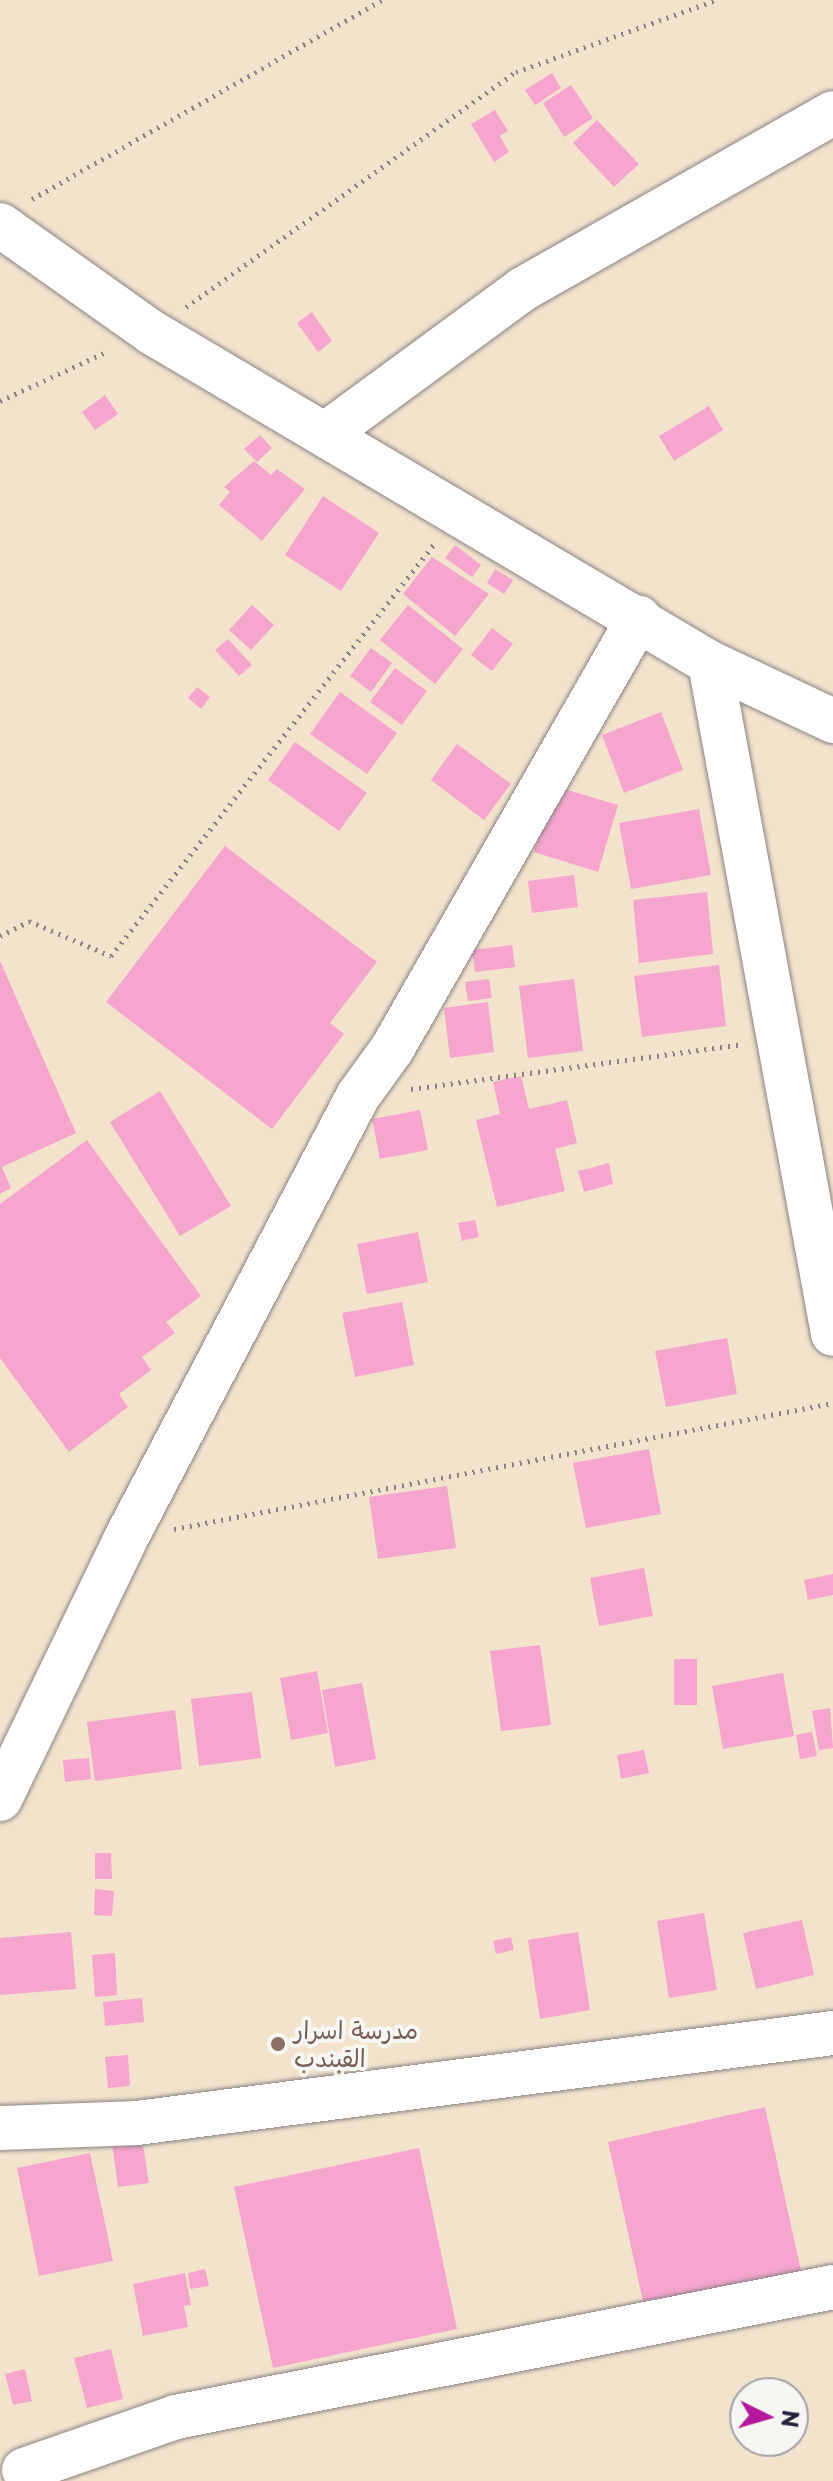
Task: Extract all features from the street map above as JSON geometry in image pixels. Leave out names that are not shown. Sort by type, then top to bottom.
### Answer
[{"type":"street","points":[[327,433],[523,289],[833,113]]},
{"type":"street","points":[[14,213],[151,332],[327,433],[710,663],[833,721]]},
{"type":"street","points":[[0,1799],[125,1540],[358,1096],[392,1049],[639,618]]},
{"type":"street","points":[[710,663],[833,1334]]},
{"type":"street","points":[[0,2128],[137,2123],[833,2033]]},
{"type":"street","points":[[24,2470],[176,2417],[833,2287]]},
{"type":"path","points":[[14,213],[382,0]]},
{"type":"path","points":[[0,401],[151,332],[516,72],[716,0]]},
{"type":"path","points":[[0,936],[29,921],[111,956],[458,514]]},
{"type":"path","points":[[358,1096],[779,1039]]},
{"type":"path","points":[[125,1540],[256,1510],[833,1403]]},
{"type":"building","points":[[552,73],[561,88],[535,105],[525,90]]},
{"type":"building","points":[[571,85],[593,118],[564,137],[543,103]]},
{"type":"building","points":[[495,110],[508,131],[500,136],[509,152],[494,162],[471,124]]},
{"type":"building","points":[[597,120],[639,164],[614,187],[573,143]]},
{"type":"building","points":[[312,312],[332,341],[318,352],[297,323]]},
{"type":"building","points":[[105,395],[118,414],[95,430],[82,412]]},
{"type":"building","points":[[709,406],[723,430],[674,461],[659,436]]},
{"type":"building","points":[[260,435],[272,448],[257,462],[244,449]]},
{"type":"building","points":[[254,461],[271,475],[277,469],[305,489],[262,541],[219,505],[230,492],[224,487]]},
{"type":"building","points":[[323,496],[379,533],[341,591],[285,555]]},
{"type":"building","points":[[455,545],[481,565],[472,577],[445,558]]},
{"type":"building","points":[[432,557],[489,594],[455,636],[403,594]]},
{"type":"building","points":[[495,569],[513,580],[504,594],[487,583]]},
{"type":"building","points":[[252,605],[274,625],[251,650],[229,630]]},
{"type":"building","points":[[408,605],[463,649],[435,684],[380,640]]},
{"type":"building","points":[[492,628],[513,644],[492,671],[471,655]]},
{"type":"building","points":[[228,639],[252,665],[239,676],[215,650]]},
{"type":"building","points":[[371,648],[392,663],[371,692],[350,676]]},
{"type":"building","points":[[395,668],[427,691],[402,725],[370,702]]},
{"type":"building","points":[[197,687],[210,697],[201,709],[188,698]]},
{"type":"building","points":[[340,692],[397,733],[367,774],[310,734]]},
{"type":"building","points":[[661,712],[683,770],[624,793],[602,735]]},
{"type":"building","points":[[295,742],[367,793],[339,831],[268,780]]},
{"type":"building","points":[[457,744],[511,784],[484,820],[431,780]]},
{"type":"building","points":[[554,786],[618,805],[598,872],[534,852]]},
{"type":"building","points":[[699,809],[711,875],[631,889],[619,823]]},
{"type":"building","points":[[225,846],[377,962],[330,1023],[344,1034],[272,1129],[106,1002]]},
{"type":"building","points":[[574,875],[578,907],[532,913],[528,881]]},
{"type":"building","points":[[707,892],[713,954],[639,963],[633,900]]},
{"type":"building","points":[[512,945],[515,967],[475,972],[472,950]]},
{"type":"building","points":[[0,961],[76,1133],[2,1167],[11,1188],[0,1194]]},
{"type":"building","points":[[719,965],[726,1026],[642,1037],[634,976]]},
{"type":"building","points":[[489,979],[492,998],[468,1001],[465,982]]},
{"type":"building","points":[[574,979],[583,1051],[528,1058],[519,986]]},
{"type":"building","points":[[488,1002],[494,1052],[450,1058],[444,1008]]},
{"type":"building","points":[[521,1076],[529,1109],[567,1100],[577,1143],[555,1149],[565,1191],[497,1207],[476,1120],[500,1114],[493,1082]]},
{"type":"building","points":[[160,1091],[231,1206],[180,1236],[110,1122]]},
{"type":"building","points":[[420,1110],[428,1150],[380,1159],[372,1119]]},
{"type":"building","points":[[87,1140],[201,1296],[166,1322],[175,1333],[142,1357],[151,1370],[119,1394],[128,1407],[69,1452],[0,1358],[0,1204]]},
{"type":"building","points":[[609,1163],[613,1184],[584,1192],[578,1171]]},
{"type":"building","points":[[475,1220],[479,1237],[462,1241],[458,1223]]},
{"type":"building","points":[[418,1232],[428,1282],[367,1294],[357,1244]]},
{"type":"building","points":[[402,1302],[414,1365],[355,1377],[342,1313]]},
{"type":"building","points":[[727,1338],[737,1394],[666,1407],[655,1351]]},
{"type":"building","points":[[649,1449],[661,1514],[586,1528],[573,1463]]},
{"type":"building","points":[[447,1486],[456,1548],[378,1559],[369,1497]]},
{"type":"building","points":[[644,1568],[653,1616],[599,1626],[590,1578]]},
{"type":"building","points":[[833,1574],[833,1595],[808,1600],[804,1580]]},
{"type":"building","points":[[540,1645],[551,1725],[501,1731],[490,1651]]},
{"type":"building","points":[[674,1659],[697,1659],[697,1705],[674,1705]]},
{"type":"building","points":[[317,1671],[328,1733],[291,1740],[280,1678]]},
{"type":"building","points":[[783,1673],[794,1736],[723,1749],[712,1686]]},
{"type":"building","points":[[362,1683],[376,1759],[335,1767],[322,1690]]},
{"type":"building","points":[[252,1692],[261,1758],[199,1766],[191,1699]]},
{"type":"building","points":[[830,1708],[833,1748],[819,1750],[812,1711]]},
{"type":"building","points":[[175,1710],[182,1769],[95,1781],[87,1722]]},
{"type":"building","points":[[812,1732],[817,1756],[800,1759],[796,1735]]},
{"type":"building","points":[[644,1750],[649,1773],[621,1779],[617,1755]]},
{"type":"building","points":[[89,1758],[91,1779],[65,1782],[63,1760]]},
{"type":"building","points":[[95,1853],[111,1853],[112,1879],[95,1879]]},
{"type":"building","points":[[95,1889],[114,1891],[112,1916],[94,1915]]},
{"type":"building","points":[[704,1913],[717,1990],[669,1998],[657,1921]]},
{"type":"building","points":[[802,1920],[814,1975],[756,1989],[743,1933]]},
{"type":"building","points":[[71,1932],[76,1989],[0,1995],[0,1938]]},
{"type":"building","points":[[578,1932],[590,2010],[540,2019],[528,1940]]},
{"type":"building","points":[[511,1937],[514,1950],[496,1954],[493,1941]]},
{"type":"building","points":[[115,1953],[117,1995],[95,1997],[92,1955]]},
{"type":"building","points":[[142,1998],[144,2022],[105,2026],[103,2002]]},
{"type":"building","points":[[128,2055],[130,2086],[108,2088],[105,2057]]},
{"type":"building","points":[[765,2107],[803,2280],[646,2315],[608,2142]]},
{"type":"building","points":[[142,2139],[149,2183],[118,2187],[112,2144]]},
{"type":"building","points":[[419,2148],[457,2329],[273,2368],[234,2187]]},
{"type":"building","points":[[90,2153],[113,2261],[39,2276],[17,2168]]},
{"type":"building","points":[[205,2269],[209,2286],[190,2289],[188,2273]]},
{"type":"building","points":[[185,2273],[191,2305],[184,2306],[188,2327],[143,2336],[133,2284]]},
{"type":"building","points":[[111,2349],[123,2399],[87,2408],[74,2358]]},
{"type":"building","points":[[25,2369],[32,2401],[13,2405],[5,2374]]},
{"type":"place","name":"مدرسة اسرار القبندب","points":[[278,2044]]}]
